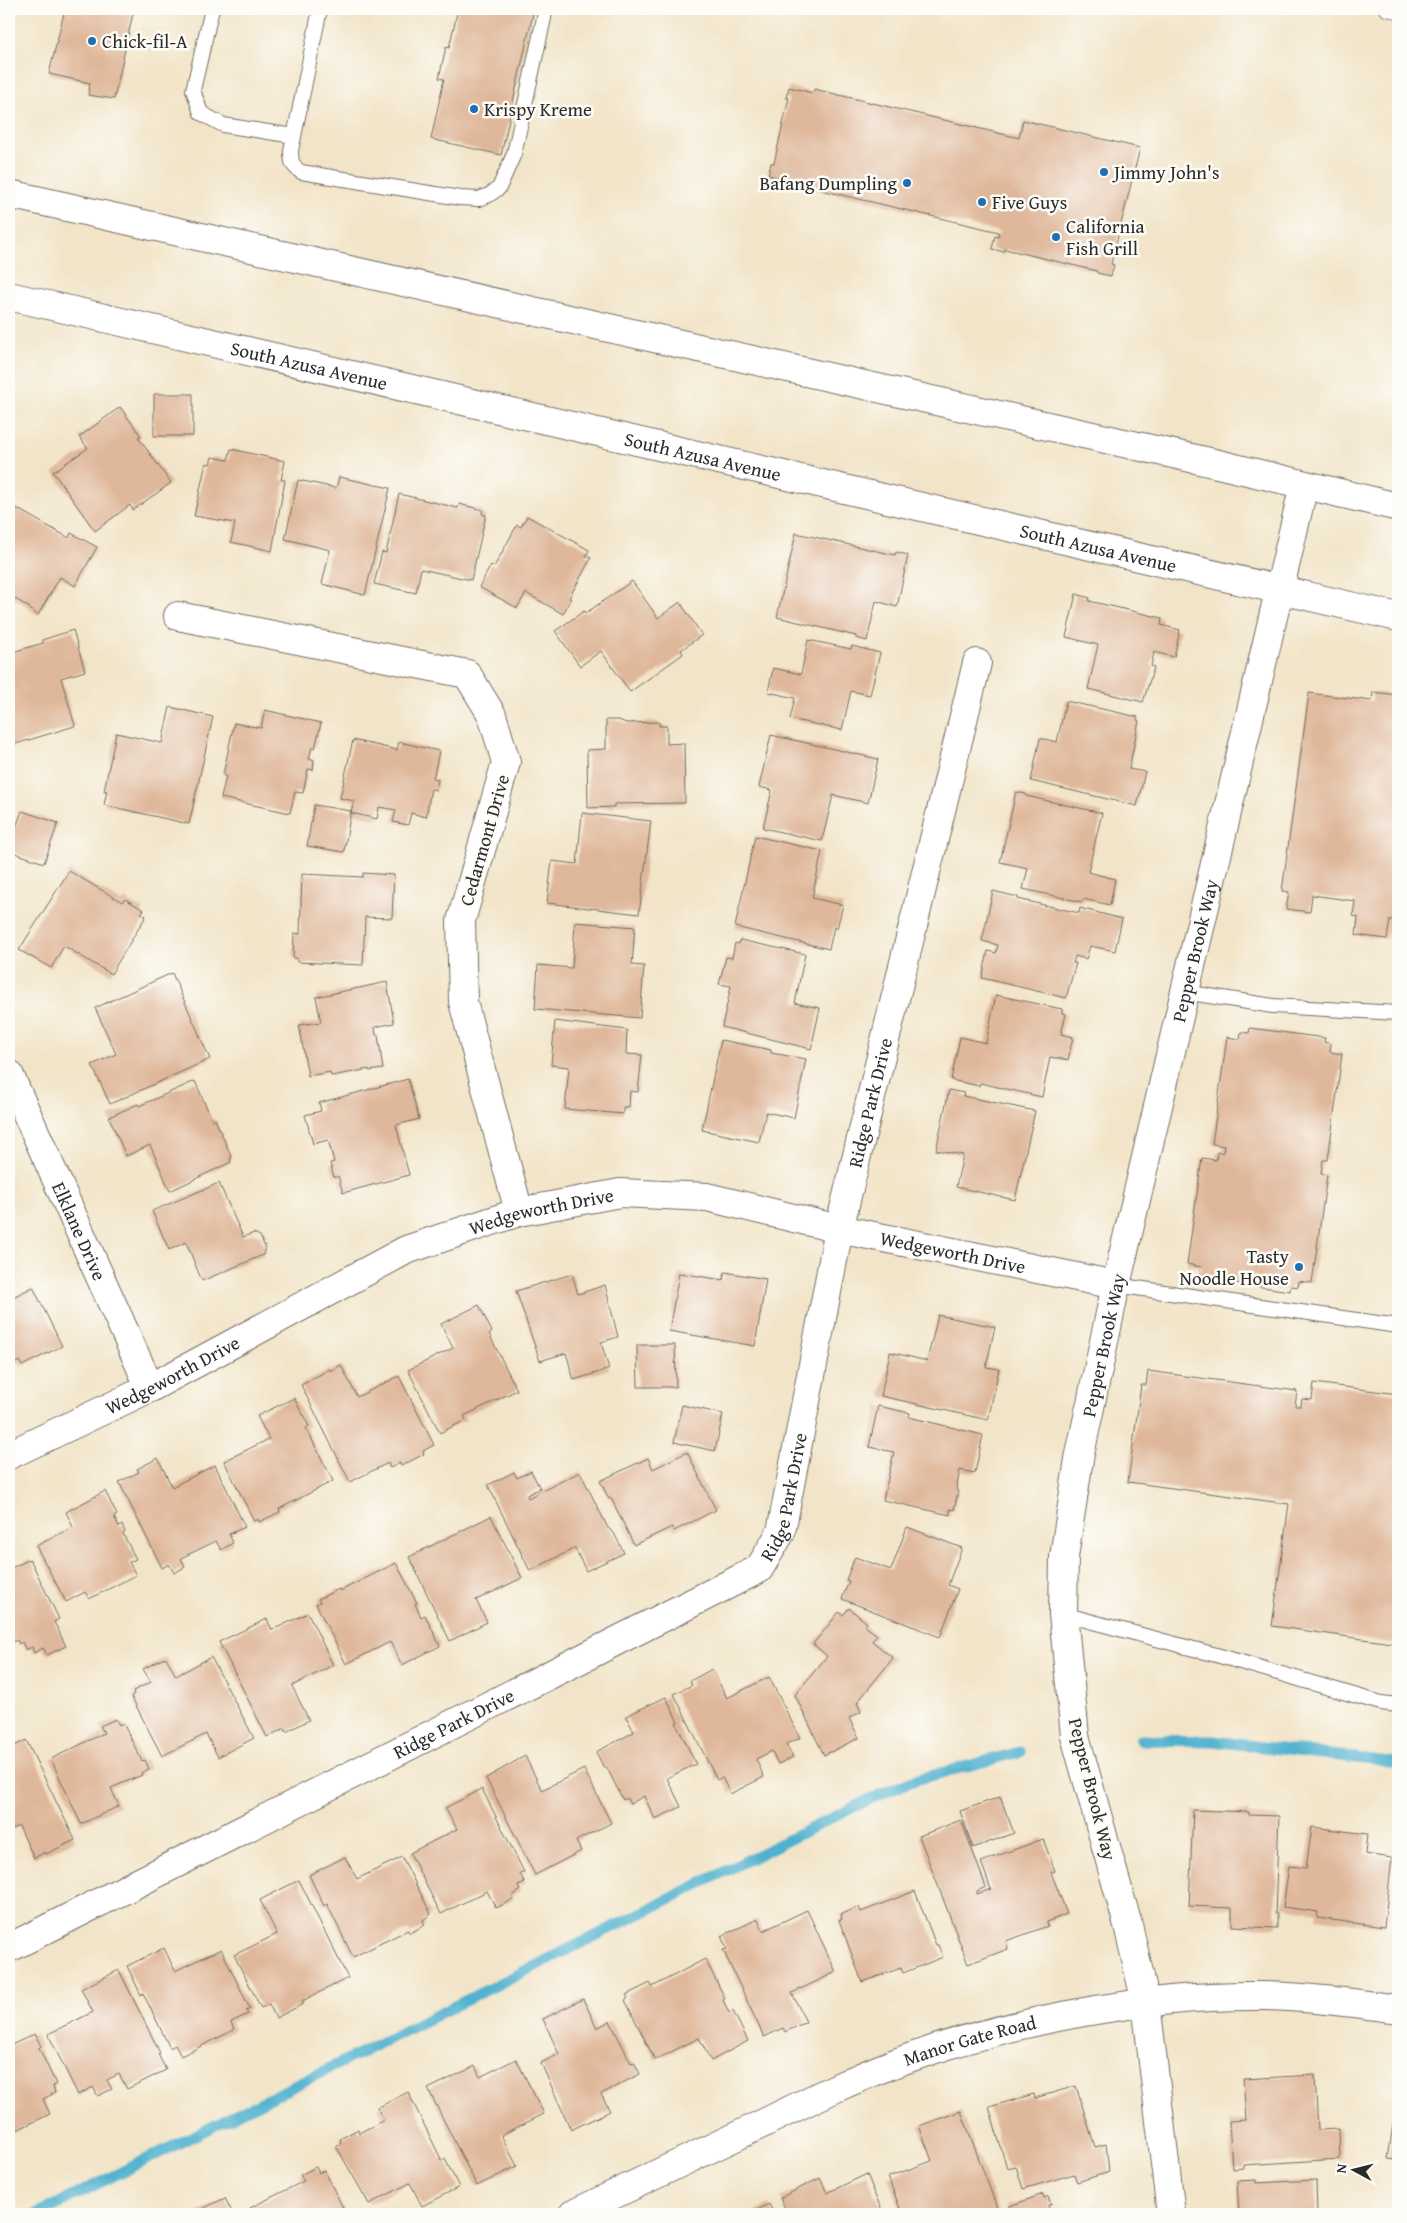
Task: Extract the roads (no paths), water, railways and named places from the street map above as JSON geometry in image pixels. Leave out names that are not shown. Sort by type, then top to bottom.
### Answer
[{"type":"street","points":[[9,194],[551,314],[1398,507]]},
{"type":"street","name":"South Azusa Avenue","points":[[9,296],[1398,617]]},
{"type":"street","name":"Pepper Brook Way","points":[[1172,2214],[1146,2003],[1128,1925],[1076,1736],[1063,1614],[1064,1557],[1080,1459],[1116,1285],[1304,485]]},
{"type":"street","name":"Cedarmont Drive","points":[[178,616],[467,674],[492,715],[506,762],[461,921],[463,1002],[519,1212]]},
{"type":"street","name":"Ridge Park Drive","points":[[9,1948],[759,1569],[781,1532],[840,1229],[977,663]]},
{"type":"street","name":"Elklane Drive","points":[[9,1074],[150,1388]]},
{"type":"street","name":"Wedgeworth Drive","points":[[9,1455],[150,1388],[406,1250],[519,1212],[620,1193],[707,1197],[840,1229],[1116,1285]]},
{"type":"street","name":"Manor Gate Road","points":[[573,2214],[842,2085],[909,2058],[981,2036],[1048,2019],[1146,2003],[1262,1996],[1314,1999],[1398,2009]]},
{"type":"lane","points":[[212,9],[193,90],[201,113],[223,124],[294,136]]},
{"type":"lane","points":[[320,9],[294,136],[291,160],[295,168],[301,172],[460,198],[479,199],[499,188],[514,154],[546,9]]},
{"type":"lane","points":[[1387,9],[1398,11]]},
{"type":"lane","points":[[1184,992],[1272,1006],[1398,1013]]},
{"type":"lane","points":[[1116,1285],[1398,1326]]},
{"type":"lane","points":[[1063,1614],[1220,1656],[1381,1703],[1398,1705]]},
{"type":"waterway","points":[[1140,1740],[1213,1741],[1398,1763]]},
{"type":"waterway","points":[[37,2214],[870,1799],[915,1780],[1020,1752]]},
{"type":"place","name":"Chick-fil-A","points":[[92,41]]},
{"type":"place","name":"Krispy Kreme","points":[[474,109]]},
{"type":"place","name":"Jimmy John's","points":[[1104,172]]},
{"type":"place","name":"Bafang Dumpling","points":[[907,183]]},
{"type":"place","name":"Five Guys","points":[[982,202]]},
{"type":"place","name":"California Fish Grill","points":[[1056,237]]},
{"type":"place","name":"Tasty Noodle House","points":[[1299,1267]]}]
